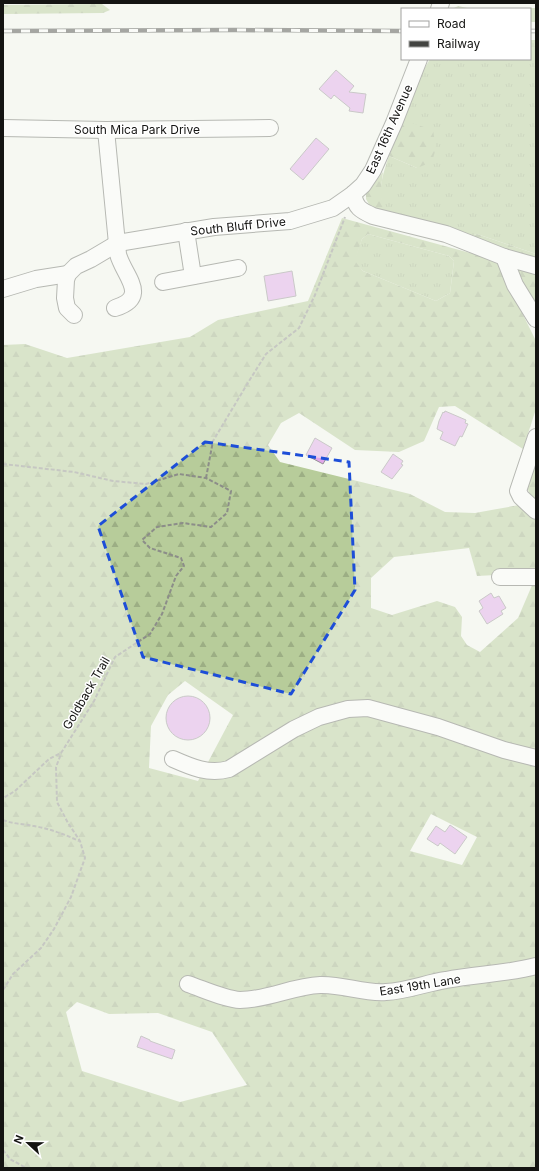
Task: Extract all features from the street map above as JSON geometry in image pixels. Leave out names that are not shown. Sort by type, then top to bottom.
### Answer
[{"type":"street","name":"East 16th Avenue","points":[[353,194],[363,184],[373,170],[394,123],[419,60]]},
{"type":"street","name":"South Mica Park Drive","points":[[3,128],[106,130],[270,128]]},
{"type":"street","points":[[106,130],[120,260],[129,277],[133,292],[132,298],[129,302],[115,308]]},
{"type":"street","name":"South Bluff Drive","points":[[118,243],[214,227],[290,221],[333,208],[353,194]]},
{"type":"street","points":[[353,194],[355,204],[362,211],[386,219],[446,234],[504,257],[536,266]]},
{"type":"street","points":[[186,231],[193,276]]},
{"type":"street","points":[[74,314],[67,308],[64,298],[68,274],[76,266],[118,243]]},
{"type":"street","points":[[504,257],[515,285],[536,319]]},
{"type":"street","points":[[163,282],[238,268]]},
{"type":"street","points":[[3,290],[36,279],[68,274]]},
{"type":"street","points":[[536,437],[518,491],[521,498],[536,511]]},
{"type":"street","points":[[500,577],[536,577]]},
{"type":"street","points":[[173,759],[198,770],[229,769],[294,729],[319,717],[348,709],[368,708],[438,727],[504,750],[536,758]]},
{"type":"street","name":"East 19th Lane","points":[[188,984],[229,998],[244,1000],[267,996],[302,986],[314,985],[387,992],[446,980],[536,966]]},
{"type":"path","points":[[206,478],[213,441],[253,374],[266,354],[299,328],[315,295],[346,214]]},
{"type":"path","name":"Goldback Trail","points":[[3,464],[74,472],[112,481],[146,484],[179,474],[206,478],[231,491],[227,513],[211,527],[183,523],[157,526],[142,540],[150,548],[181,558],[184,566],[176,576],[162,614],[150,634],[115,657],[94,701],[61,753],[49,759],[20,786],[3,798]]},
{"type":"path","points":[[3,990],[12,974],[41,948],[54,929],[71,897],[86,858],[80,841],[57,802],[56,767],[61,753]]},
{"type":"path","points":[[3,820],[58,831],[80,841]]},
{"type":"path","points":[[3,1150],[10,1159],[26,1168]]},
{"type":"highlighted area","points":[[205,442],[349,462],[355,590],[291,694],[143,657],[98,526]]},
{"type":"green space","points":[[102,4],[110,10],[103,13],[3,14],[3,5]]},
{"type":"green space","points":[[458,6],[467,8],[454,8]]},
{"type":"green space","points":[[531,8],[536,8],[536,22],[531,22]]},
{"type":"green space","points":[[531,40],[536,40],[536,254],[477,234],[466,238],[389,214],[384,207],[381,198],[381,186],[389,156],[417,168],[403,120],[424,69],[429,60],[531,60]]},
{"type":"green space","points":[[403,120],[433,130],[436,148],[432,162],[417,168],[389,156]]},
{"type":"green space","points":[[383,172],[381,194],[383,203],[389,214],[371,208],[366,199],[366,193]]},
{"type":"green space","points":[[342,218],[496,260],[536,341],[536,409],[523,449],[455,406],[439,407],[424,441],[399,452],[355,450],[299,413],[281,423],[268,445],[280,462],[410,494],[445,512],[475,513],[519,505],[536,516],[536,1168],[3,1168],[3,345],[25,344],[67,358],[190,337],[218,320],[308,301]],"holes":[[[368,234],[449,256],[454,261],[450,293],[436,301],[363,271],[355,261],[362,239]],[[469,548],[477,576],[532,573],[533,583],[518,618],[480,652],[467,645],[461,636],[462,617],[455,607],[437,601],[392,615],[371,608],[371,578],[394,557]],[[185,681],[233,715],[198,781],[149,768],[151,726],[168,695]],[[431,814],[477,837],[462,865],[410,851]],[[77,1002],[109,1014],[158,1013],[212,1032],[247,1085],[180,1102],[82,1071],[66,1012]]]},
{"type":"green space","points":[[368,234],[449,256],[454,261],[450,293],[436,301],[363,271],[354,261],[362,239]]},
{"type":"green space","points":[[477,234],[536,254],[536,313],[511,254],[466,238]]},
{"type":"green space","points":[[536,454],[536,503],[528,491],[527,485],[529,473]]},
{"type":"building","points":[[336,70],[354,86],[349,92],[366,94],[363,113],[349,111],[350,108],[334,95],[331,99],[319,89]]},
{"type":"building","points":[[316,138],[329,149],[303,180],[290,169]]},
{"type":"building","points":[[292,271],[296,296],[268,301],[264,276]]},
{"type":"building","points":[[445,411],[466,420],[465,423],[468,424],[462,437],[460,436],[455,446],[440,439],[443,432],[437,429],[443,412],[444,413]]},
{"type":"building","points":[[315,438],[332,448],[323,464],[306,455]]},
{"type":"building","points":[[393,454],[403,461],[401,464],[403,465],[392,479],[381,472]]},
{"type":"building","points":[[491,593],[494,598],[499,596],[506,608],[501,611],[503,614],[487,624],[479,611],[483,608],[479,601]]},
{"type":"building","points":[[188,696],[200,700],[206,706],[210,718],[206,730],[200,736],[188,740],[176,736],[170,730],[166,718],[170,706],[176,700]]},
{"type":"building","points":[[450,825],[467,837],[455,854],[440,843],[438,846],[427,839],[436,826],[445,832]]},
{"type":"building","points":[[141,1036],[175,1050],[172,1059],[137,1047]]},
{"type":"railway","points":[[3,31],[401,31]]},
{"type":"railway","points":[[531,31],[536,31]]}]
